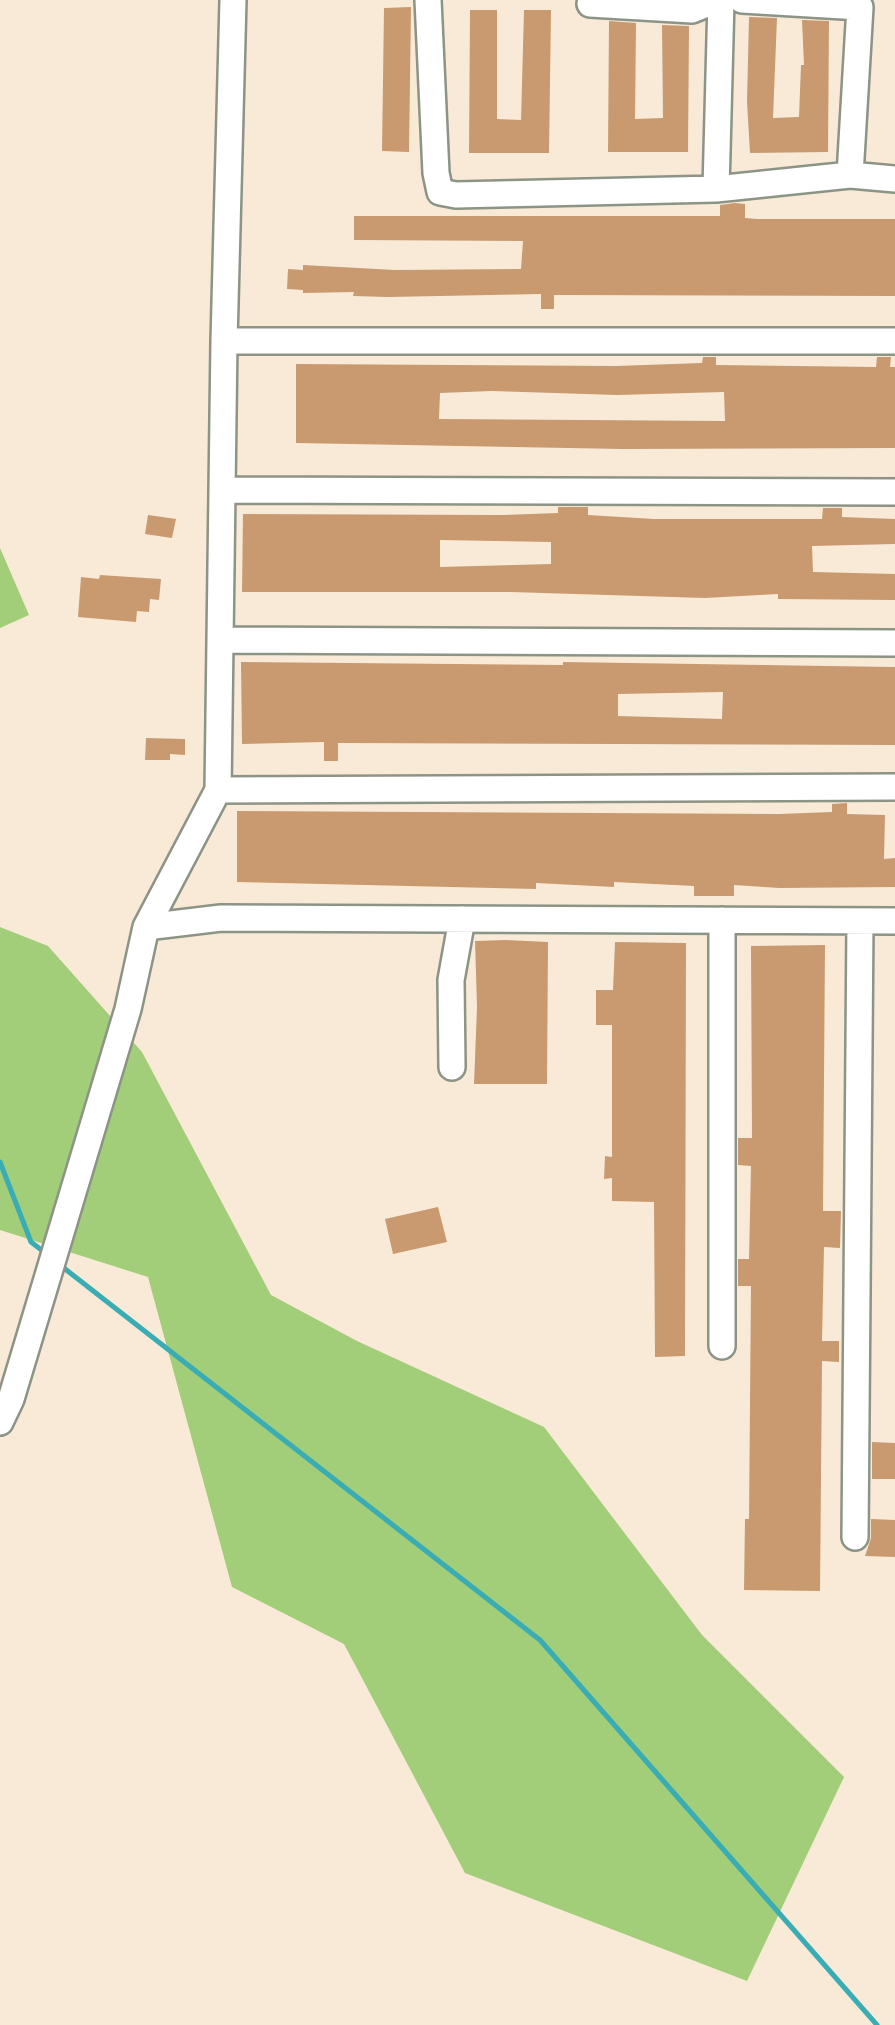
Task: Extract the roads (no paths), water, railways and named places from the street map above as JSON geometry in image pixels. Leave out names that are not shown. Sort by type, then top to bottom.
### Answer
[{"type":"street","points":[[0,1422],[11,1399],[122,1027],[146,927],[218,790],[233,0]]},
{"type":"street","points":[[428,0],[440,192],[456,195],[716,189],[850,175],[895,180]]},
{"type":"street","points":[[590,4],[692,10],[719,0],[716,189]]},
{"type":"street","points":[[742,0],[860,7],[850,175]]},
{"type":"street","points":[[224,341],[895,341]]},
{"type":"street","points":[[222,490],[895,492]]},
{"type":"street","points":[[220,640],[895,643]]},
{"type":"street","points":[[218,790],[895,787]]},
{"type":"street","points":[[146,927],[221,918],[895,921]]},
{"type":"street","points":[[452,1067],[451,980],[462,919]]},
{"type":"street","points":[[722,920],[722,1346]]},
{"type":"street","points":[[855,1537],[860,920]]},
{"type":"waterway","points":[[0,1162],[31,1242],[48,1255]]},
{"type":"waterway","points":[[60,1265],[540,1640],[877,2025]]}]
